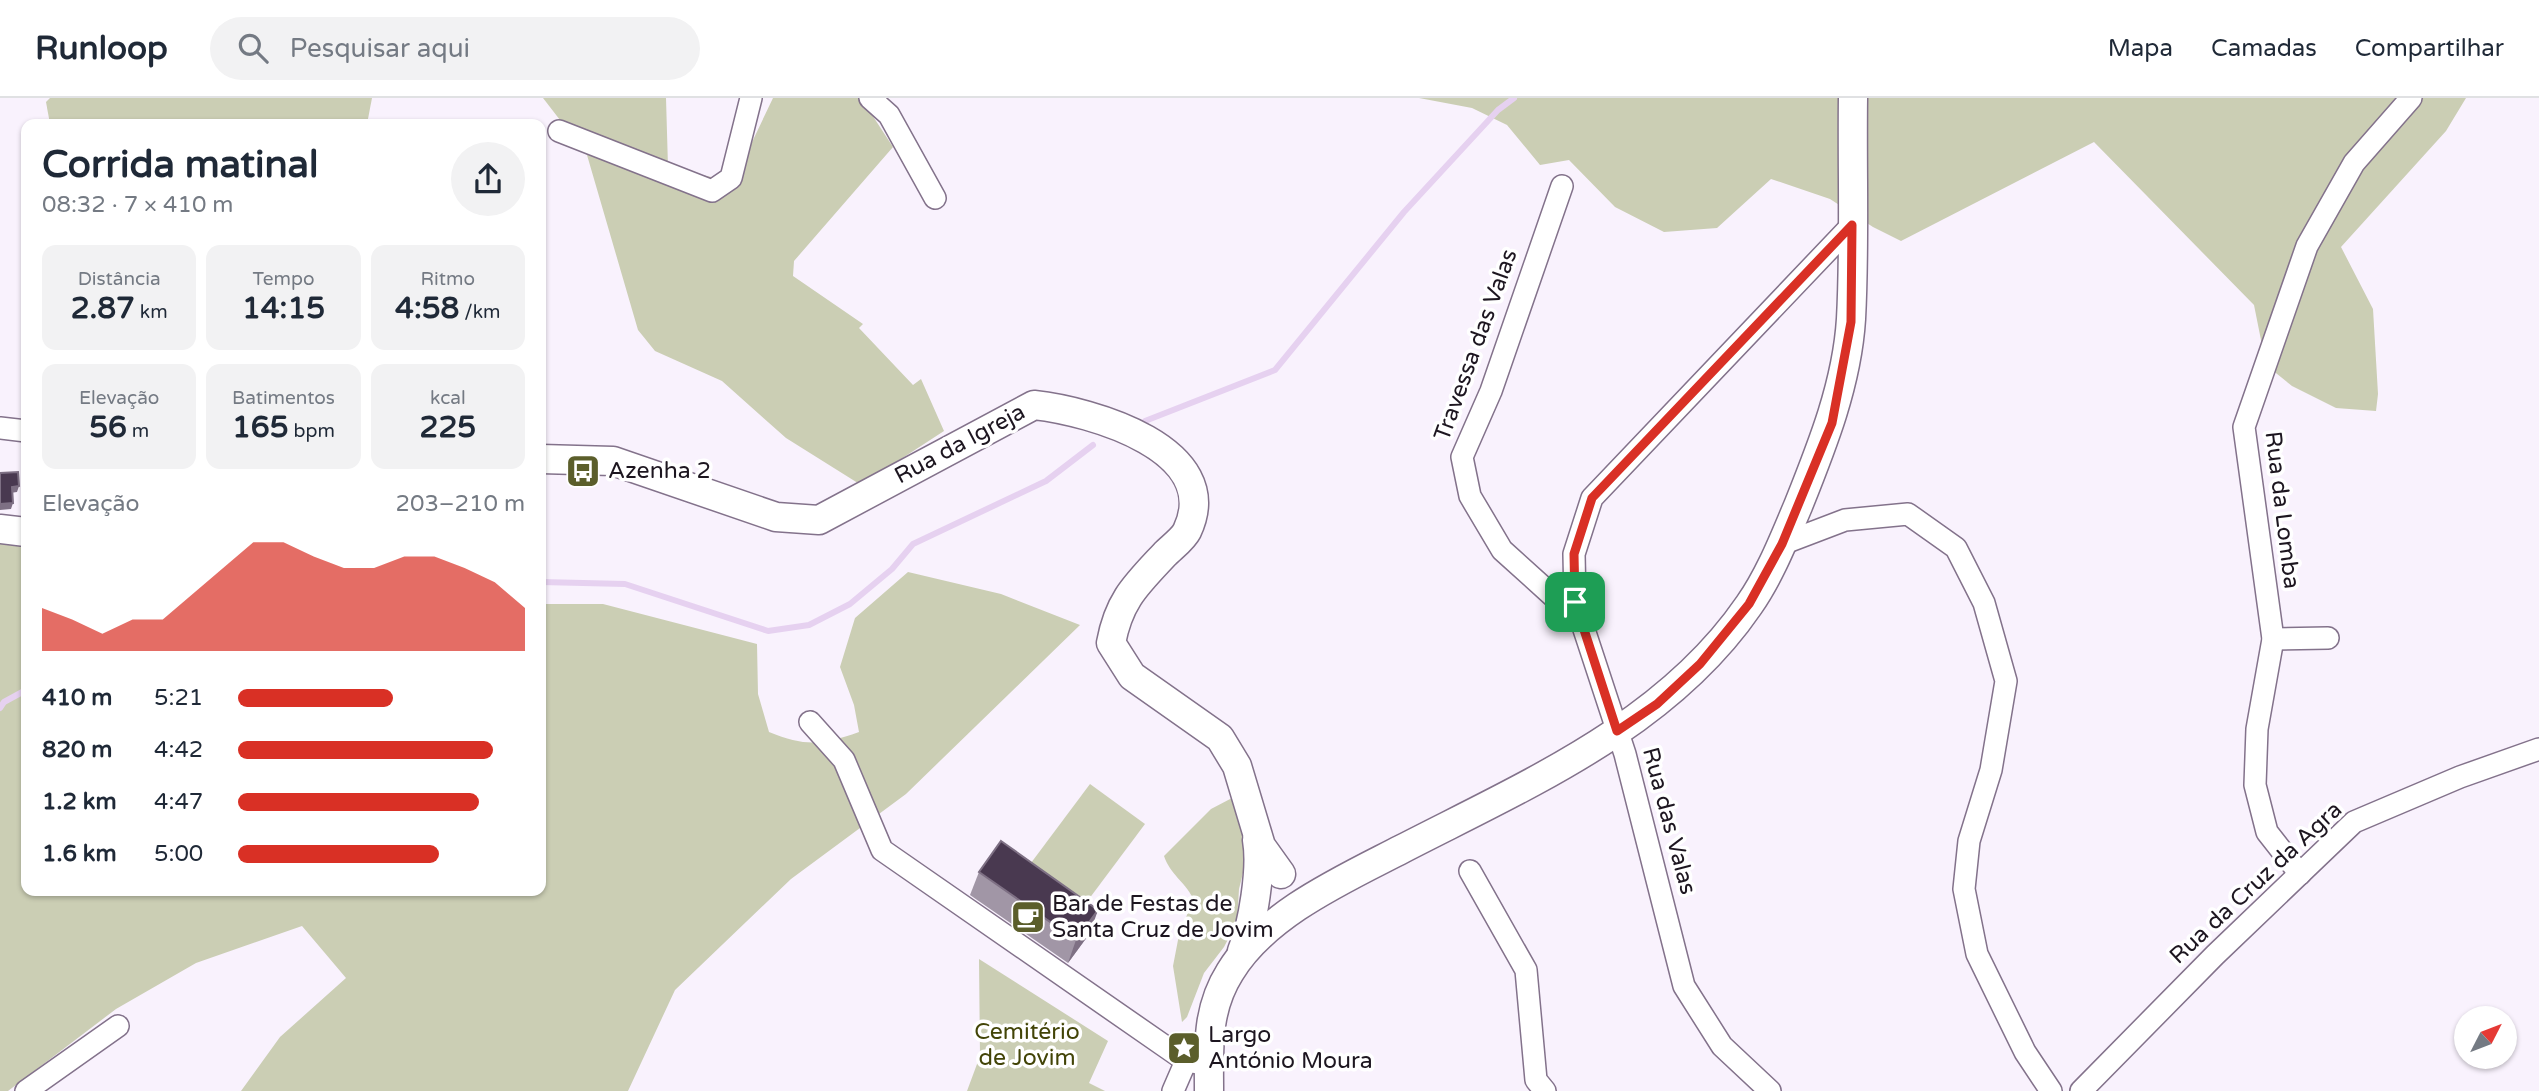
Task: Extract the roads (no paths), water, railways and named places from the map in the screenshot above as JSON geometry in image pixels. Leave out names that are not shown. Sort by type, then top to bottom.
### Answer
[{"type":"street","points":[[559,131],[712,191],[732,178],[751,98]]},
{"type":"street","points":[[870,98],[888,115],[936,198]]},
{"type":"street","points":[[1288,915],[1267,918],[1256,908],[1254,893],[1266,875],[1288,878],[1315,890],[1339,881],[1550,773],[1657,704],[1700,664],[1749,604],[1782,544],[1832,423],[1851,322],[1853,98]]},
{"type":"street","name":"Rua da Lomba","points":[[2300,874],[2267,832],[2255,785],[2257,729],[2273,639],[2244,427],[2307,246],[2354,163],[2411,98]]},
{"type":"street","name":"Travessa das Valas","points":[[1562,186],[1491,391],[1462,457],[1470,496],[1502,550],[1554,597],[1575,602]]},
{"type":"street","name":"Rua das Valas","points":[[1770,1091],[1721,1046],[1684,986],[1617,731],[1575,602],[1574,554],[1592,498],[1852,225]]},
{"type":"street","name":"Rua da Igreja","points":[[546,459],[613,461],[776,517],[819,520],[1034,405],[1116,423],[1163,450],[1189,480],[1194,509],[1186,532],[1129,592],[1116,615],[1111,643],[1132,676],[1220,738],[1237,766],[1267,858],[1288,878]]},
{"type":"street","points":[[0,428],[21,430]]},
{"type":"street","points":[[1782,544],[1845,520],[1908,514],[1956,548],[1984,604],[2006,681],[1991,770],[1969,841],[1964,889],[1977,954],[2025,1052],[2051,1091]]},
{"type":"street","points":[[0,529],[21,531]]},
{"type":"street","points":[[2273,639],[2328,638]]},
{"type":"street","points":[[810,722],[844,760],[882,850],[1202,1072]]},
{"type":"street","name":"Rua da Cruz da Agra","points":[[2081,1091],[2354,822],[2460,777],[2539,749]]},
{"type":"street","name":"Rua da Igreja","points":[[1240,957],[1250,927],[1260,859],[1256,831]]},
{"type":"street","points":[[1470,871],[1526,970],[1536,1080],[1545,1091]]},
{"type":"street","points":[[1288,878],[1299,896],[1288,915]]},
{"type":"street","points":[[1173,1091],[1202,1072],[1214,1006],[1240,957],[1288,915],[1339,881]]},
{"type":"street","points":[[26,1091],[118,1026]]},
{"type":"waterway","points":[[1145,421],[1275,370],[1404,212],[1498,110],[1514,98]]},
{"type":"waterway","points":[[546,582],[625,584],[768,631],[809,625],[850,604],[892,569],[913,544],[1046,481],[1093,445]]},
{"type":"waterway","points":[[0,708],[4,702],[21,693]]},
{"type":"place","name":"Azenha 2","points":[[583,471]]},
{"type":"place","name":"Bar de Festas de Santa Cruz de Jovim","points":[[1028,917]]},
{"type":"place","name":"Largo António Moura","points":[[1184,1048]]},
{"type":"park label","name":"Cemitério de Jovim","points":[[1027,1045]]}]
